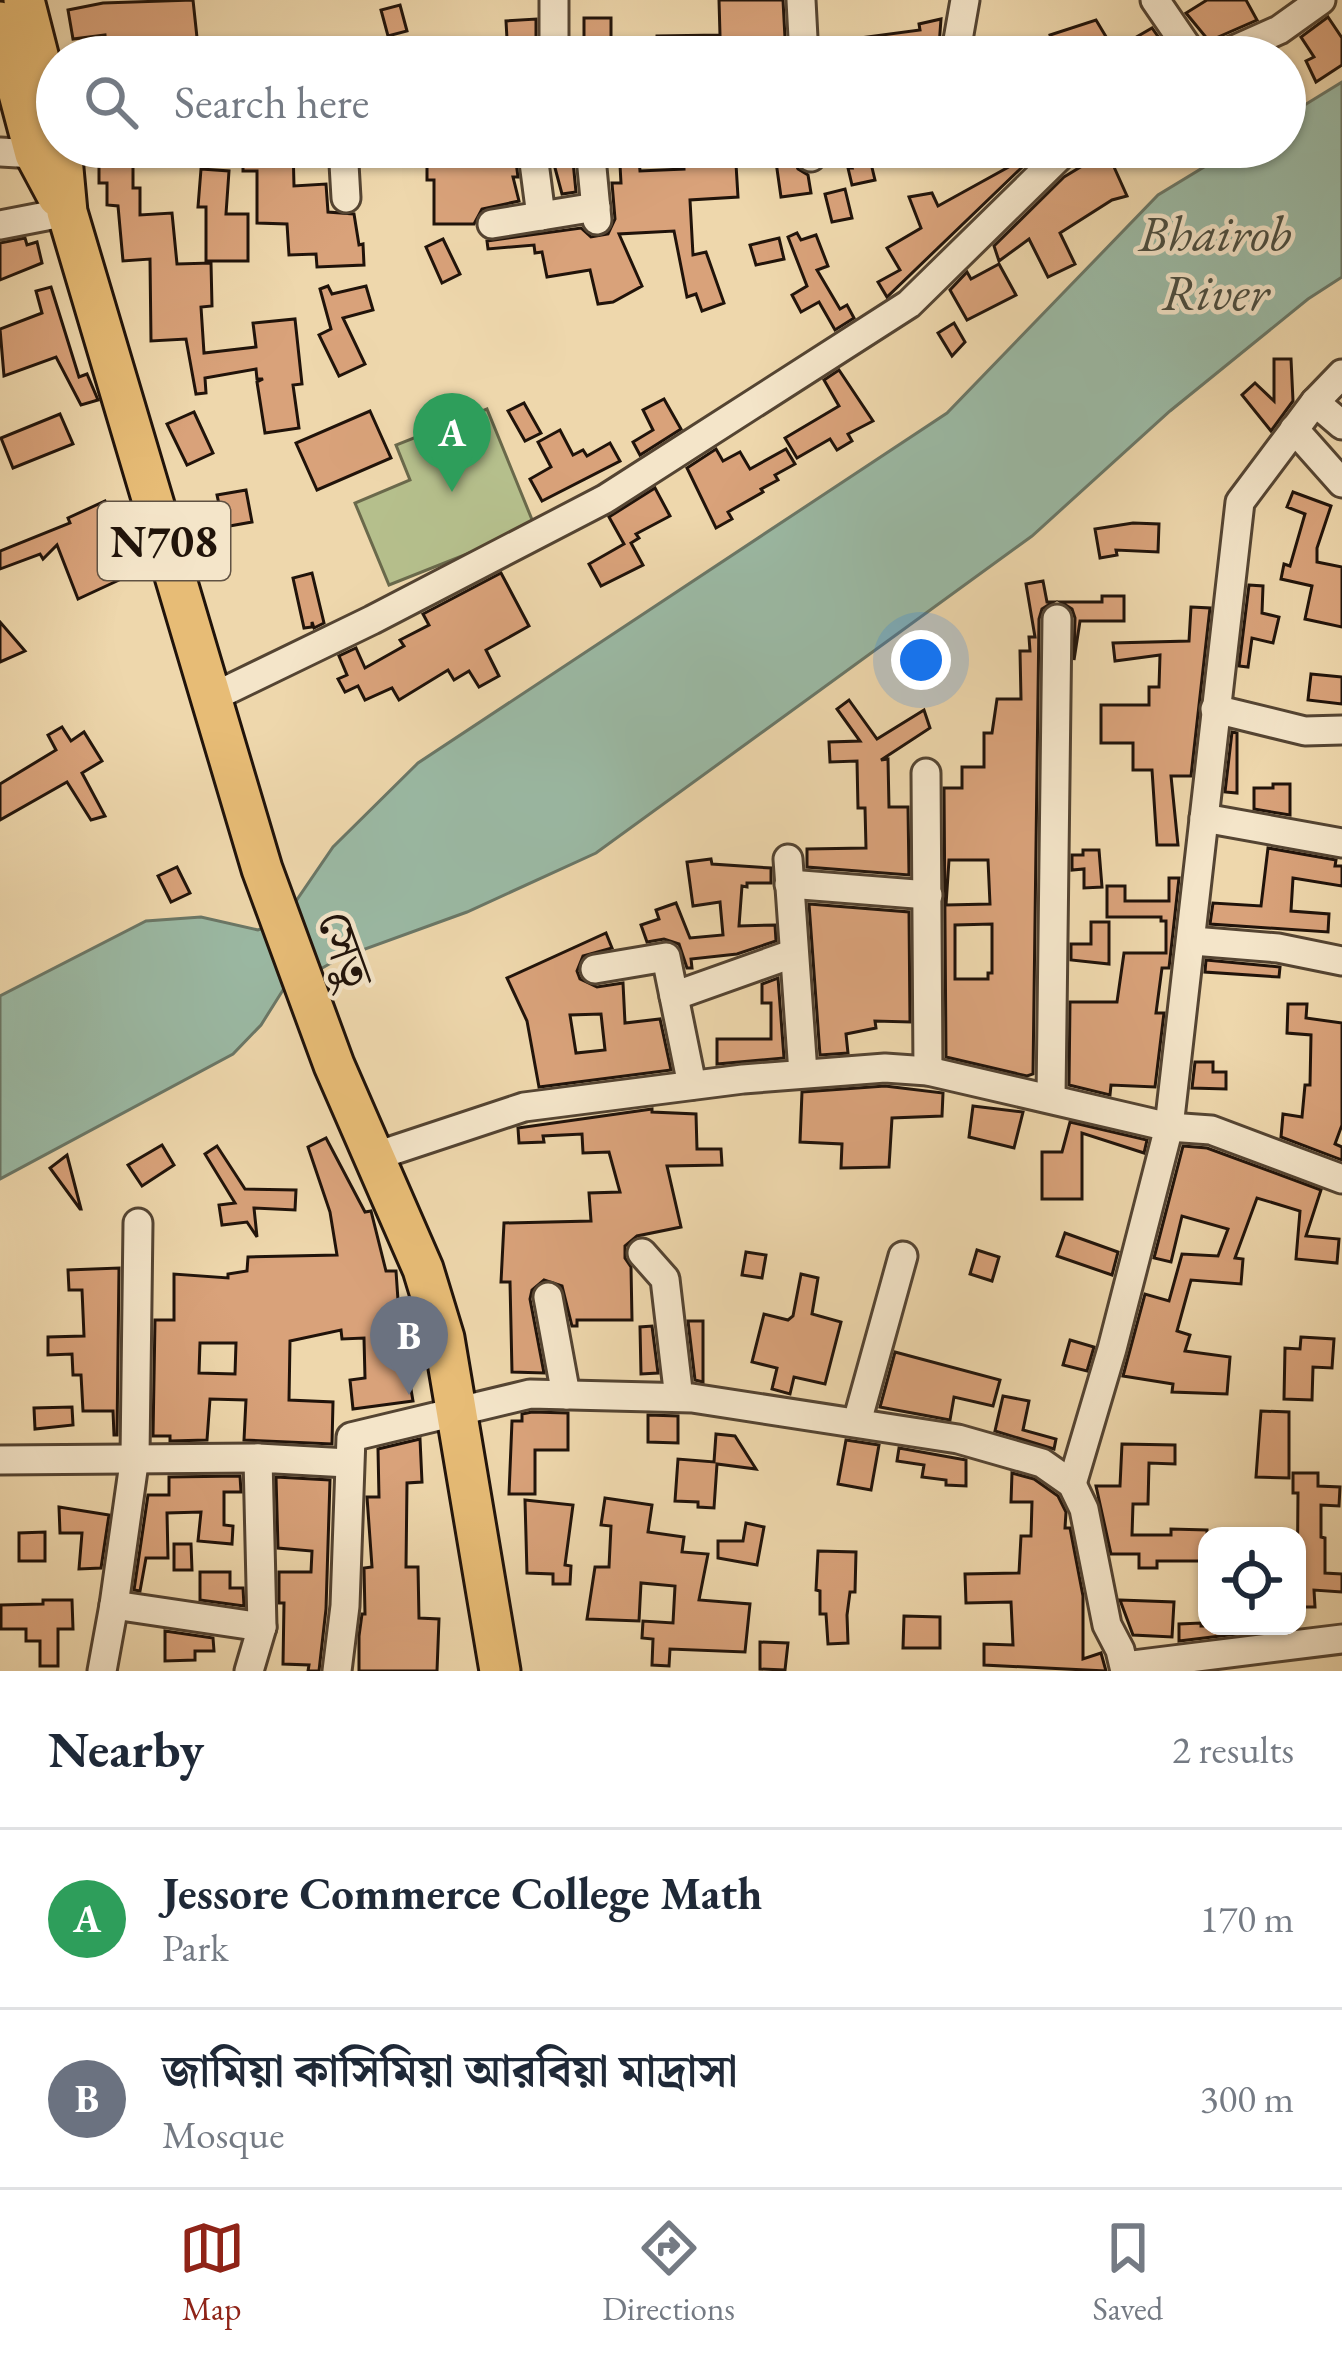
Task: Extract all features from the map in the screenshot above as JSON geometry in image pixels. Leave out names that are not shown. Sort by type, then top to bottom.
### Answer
[{"type":"highway","name":"N708","points":[[24,0],[36,125]]},
{"type":"highway","name":"N708","points":[[0,22],[36,139]]},
{"type":"highway","name":"N708","points":[[48,168],[67,212],[211,698]]},
{"type":"highway","name":"সেতু","points":[[211,698],[262,869],[373,1157]]},
{"type":"highway","name":"N708","points":[[373,1157],[423,1269],[444,1338],[500,1671]]},
{"type":"street","points":[[554,0],[554,36]]},
{"type":"street","points":[[801,0],[803,36]]},
{"type":"street","points":[[958,36],[964,0]]},
{"type":"street","points":[[1155,0],[1180,36]]},
{"type":"street","points":[[1265,36],[1321,0]]},
{"type":"street","points":[[344,168],[346,198]]},
{"type":"street","points":[[535,168],[541,216]]},
{"type":"street","points":[[492,224],[541,216],[597,215],[592,168]]},
{"type":"street","points":[[211,698],[605,499],[917,298],[1048,168]]},
{"type":"street","points":[[0,225],[67,212]]},
{"type":"street","points":[[1072,1484],[1169,1127],[1240,502],[1342,374]]},
{"type":"street","points":[[1316,402],[1342,425]]},
{"type":"street","points":[[1294,429],[1342,482]]},
{"type":"street","points":[[1051,1097],[1057,619]]},
{"type":"street","points":[[1215,709],[1305,731],[1342,730]]},
{"type":"street","points":[[926,773],[928,1071]]},
{"type":"street","points":[[1204,818],[1342,843]]},
{"type":"street","points":[[803,1073],[788,871],[928,895]]},
{"type":"street","points":[[1193,941],[1278,948],[1342,961]]},
{"type":"street","points":[[674,996],[792,954]]},
{"type":"street","points":[[595,969],[666,957],[692,1085]]},
{"type":"street","points":[[373,1157],[524,1106],[803,1073],[885,1068],[928,1071],[1169,1127],[1211,1130],[1342,1179]]},
{"type":"street","points":[[102,1671],[135,1456],[138,1223]]},
{"type":"street","points":[[642,1253],[665,1279],[678,1390]]},
{"type":"street","points":[[857,1422],[903,1256]]},
{"type":"street","points":[[548,1297],[566,1395]]},
{"type":"street","points":[[338,1671],[351,1437],[530,1394],[692,1398],[958,1439],[1042,1462],[1072,1484],[1084,1509],[1107,1625],[1125,1668],[1342,1639]]},
{"type":"street","points":[[0,1460],[135,1456],[348,1462]]},
{"type":"street","points":[[249,1671],[262,1627],[258,1458]]},
{"type":"street","points":[[114,1604],[262,1627]]},
{"type":"green space","points":[[487,409],[535,527],[389,585],[355,503],[410,480],[396,445]]},
{"type":"water","name":"Bhairob River","points":[[1342,82],[1342,277],[1170,411],[1032,536],[596,853],[467,912],[340,958],[283,990],[261,1025],[233,1054],[0,1179],[0,996],[146,921],[201,917],[258,930],[283,920],[333,847],[418,763],[947,413],[1158,195],[1202,168],[1306,168],[1306,104]]},
{"type":"building","points":[[193,0],[197,36],[72,36],[68,10],[103,3]]},
{"type":"building","points":[[719,0],[783,0],[785,36],[657,36],[720,35]]},
{"type":"building","points":[[1207,0],[1246,0],[1257,20],[1220,36],[1205,36],[1186,13]]},
{"type":"building","points":[[400,5],[407,31],[388,36],[381,10]]},
{"type":"building","points":[[1328,17],[1342,38],[1342,65],[1316,82],[1306,61],[1314,57],[1302,36]]},
{"type":"building","points":[[584,18],[611,18],[611,36],[584,36]]},
{"type":"building","points":[[536,19],[536,36],[507,36],[506,21]]},
{"type":"building","points":[[941,19],[940,36],[875,36],[920,30],[919,24]]},
{"type":"building","points":[[1096,20],[1106,36],[1050,36]]},
{"type":"building","points":[[99,168],[133,168],[133,188],[140,188],[140,215],[172,213],[177,264],[211,263],[212,306],[201,307],[204,353],[256,347],[253,323],[295,319],[302,384],[293,385],[299,428],[265,433],[257,382],[263,379],[257,379],[256,369],[205,378],[206,393],[196,394],[186,339],[151,341],[150,259],[123,261],[118,206],[107,205],[107,183],[99,183]]},
{"type":"building","points":[[294,168],[294,186],[326,184],[328,212],[354,214],[364,265],[317,267],[316,254],[289,255],[287,224],[257,223],[257,171],[243,171]]},
{"type":"building","points":[[427,168],[517,168],[518,177],[513,177],[519,201],[482,209],[474,224],[434,224],[434,180],[427,180]]},
{"type":"building","points":[[555,168],[574,168],[576,192],[562,194]]},
{"type":"building","points":[[620,168],[736,168],[738,197],[690,200],[693,255],[706,252],[724,303],[702,311],[696,294],[687,297],[674,231],[619,234],[642,286],[613,302],[598,304],[590,270],[547,277],[542,252],[535,253],[534,245],[488,249],[487,241],[581,228],[591,237],[608,234],[615,219],[612,183],[621,183]]},
{"type":"building","points":[[777,168],[798,168],[808,175],[811,193],[781,197]]},
{"type":"building","points":[[848,168],[872,168],[875,180],[852,185]]},
{"type":"building","points":[[1007,168],[1021,168],[887,297],[878,282],[900,270],[887,248],[921,228],[909,197],[932,193],[938,206]]},
{"type":"building","points":[[1079,168],[1114,168],[1127,196],[1112,200],[1060,233],[1075,264],[1048,277],[1029,239],[999,261],[994,246]]},
{"type":"building","points":[[201,169],[229,171],[226,214],[248,214],[248,261],[206,261],[206,207],[198,207]]},
{"type":"building","points":[[845,189],[852,218],[832,222],[825,194]]},
{"type":"building","points":[[797,233],[801,240],[816,235],[828,266],[817,270],[840,309],[847,305],[854,318],[835,330],[819,302],[801,312],[792,295],[807,286],[788,237]]},
{"type":"building","points":[[25,238],[27,245],[37,242],[42,263],[0,280],[0,243]]},
{"type":"building","points":[[779,238],[784,259],[756,265],[750,245]]},
{"type":"building","points":[[443,239],[460,274],[442,283],[426,247]]},
{"type":"building","points":[[999,264],[1016,295],[967,320],[950,290],[967,272],[971,279]]},
{"type":"building","points":[[328,286],[332,294],[366,286],[373,310],[343,318],[365,364],[339,376],[319,335],[331,329],[320,289]]},
{"type":"building","points":[[51,287],[79,377],[87,374],[98,400],[81,405],[56,357],[4,376],[0,329],[42,313],[36,291]]},
{"type":"building","points":[[954,323],[965,342],[952,356],[938,333]]},
{"type":"building","points":[[1274,359],[1291,359],[1293,401],[1271,431],[1242,395],[1255,383],[1274,401]]},
{"type":"building","points":[[839,370],[873,421],[848,434],[852,441],[837,450],[830,439],[797,458],[785,438],[839,406],[824,380]]},
{"type":"building","points":[[664,399],[681,429],[640,455],[633,442],[653,430],[643,410]]},
{"type":"building","points":[[524,403],[541,433],[525,441],[508,411]]},
{"type":"building","points":[[370,411],[391,458],[317,490],[296,443]]},
{"type":"building","points":[[194,412],[213,453],[187,465],[167,424]]},
{"type":"building","points":[[60,414],[73,444],[13,468],[1,438]]},
{"type":"building","points":[[560,430],[573,455],[583,450],[587,456],[610,443],[620,461],[542,501],[530,479],[551,467],[538,442]]},
{"type":"building","points":[[716,449],[723,461],[740,452],[750,469],[786,449],[795,464],[775,475],[778,480],[763,492],[728,512],[732,519],[716,528],[687,468]]},
{"type":"building","points":[[655,488],[670,516],[636,534],[639,538],[631,543],[643,565],[601,586],[589,564],[624,544],[609,517]]},
{"type":"building","points":[[246,490],[252,522],[224,527],[217,495]]},
{"type":"building","points":[[1293,492],[1331,506],[1317,562],[1342,567],[1342,627],[1305,619],[1312,586],[1281,579],[1284,564],[1290,566],[1305,514],[1287,507]]},
{"type":"building","points":[[105,501],[117,529],[129,523],[147,567],[78,599],[57,545],[43,559],[40,554],[0,569],[0,551],[70,523],[68,518]]},
{"type":"building","points":[[1159,524],[1158,552],[1116,550],[1117,555],[1100,558],[1095,529]]},
{"type":"building","points":[[312,573],[324,623],[314,628],[312,622],[312,627],[304,628],[293,578]]},
{"type":"building","points":[[501,573],[529,626],[486,650],[499,676],[479,687],[469,671],[454,680],[448,670],[399,700],[392,688],[365,700],[358,686],[345,692],[338,679],[347,675],[339,656],[356,648],[365,668],[404,646],[400,640],[429,625],[423,614]]},
{"type":"building","points":[[1043,581],[1047,602],[1053,602],[1042,609],[1039,619],[1033,1074],[1027,1076],[946,1057],[944,788],[962,788],[962,767],[984,767],[984,733],[992,733],[997,699],[1021,699],[1020,651],[1030,651],[1029,637],[1035,637],[1026,584]],"holes":[[[949,860],[988,860],[990,904],[946,905]],[[992,924],[988,979],[955,979],[955,925]]]},
{"type":"building","points":[[1249,585],[1263,586],[1262,613],[1279,617],[1273,643],[1252,638],[1248,667],[1239,666]]},
{"type":"building","points":[[1102,596],[1124,596],[1124,621],[1080,621],[1074,660],[1075,618],[1072,609],[1061,602],[1102,602]]},
{"type":"building","points":[[1191,607],[1210,608],[1191,776],[1171,776],[1178,845],[1157,845],[1152,770],[1133,770],[1133,743],[1101,743],[1101,705],[1149,705],[1149,687],[1159,687],[1160,655],[1115,661],[1113,643],[1189,641]]},
{"type":"building","points":[[0,622],[25,651],[0,662]]},
{"type":"building","points":[[1311,674],[1342,677],[1342,704],[1308,700]]},
{"type":"building","points":[[849,700],[877,739],[924,710],[930,728],[881,760],[888,759],[889,807],[908,807],[909,875],[807,867],[807,849],[866,848],[865,808],[858,808],[857,761],[830,762],[829,742],[860,741],[837,709]]},
{"type":"building","points":[[62,727],[71,741],[84,732],[102,761],[82,773],[105,816],[91,820],[67,782],[0,820],[0,784],[56,750],[48,735]]},
{"type":"building","points":[[1232,732],[1237,733],[1237,793],[1225,792]]},
{"type":"building","points":[[1273,784],[1290,784],[1290,815],[1254,809],[1254,788],[1273,788]]},
{"type":"building","points":[[1268,848],[1336,860],[1335,866],[1342,866],[1342,886],[1293,878],[1291,911],[1329,914],[1328,932],[1210,924],[1213,903],[1261,906]]},
{"type":"building","points":[[1083,850],[1099,850],[1102,887],[1084,888],[1084,869],[1072,870],[1072,855],[1083,855]]},
{"type":"building","points":[[711,859],[712,864],[771,868],[771,883],[742,886],[739,926],[775,925],[776,941],[737,954],[691,959],[692,968],[687,968],[679,944],[664,939],[647,942],[641,925],[659,919],[656,910],[676,903],[690,938],[723,935],[720,902],[693,906],[687,862]]},
{"type":"building","points":[[177,867],[190,893],[171,902],[158,876]]},
{"type":"building","points":[[1169,878],[1179,878],[1169,968],[1162,968],[1156,1013],[1164,1013],[1155,1087],[1111,1085],[1110,1095],[1069,1085],[1070,1002],[1117,1002],[1124,953],[1166,953],[1166,921],[1161,917],[1107,917],[1107,886],[1125,886],[1125,901],[1169,901]]},
{"type":"building","points":[[809,904],[909,912],[910,1022],[875,1021],[876,1028],[846,1034],[848,1053],[820,1055]]},
{"type":"building","points":[[1091,922],[1109,922],[1109,964],[1071,960],[1071,944],[1091,944]]},
{"type":"building","points":[[606,933],[612,948],[583,956],[577,971],[580,979],[597,987],[623,983],[625,1023],[660,1019],[671,1070],[539,1087],[527,1021],[507,978]],"holes":[[[601,1014],[605,1050],[576,1053],[570,1015]]]},
{"type":"building","points":[[1206,960],[1280,967],[1279,977],[1205,972]]},
{"type":"building","points":[[778,978],[784,1058],[717,1064],[717,1039],[771,1039],[771,1003],[762,1003],[762,984]]},
{"type":"building","points":[[1288,1004],[1307,1004],[1306,1018],[1342,1023],[1342,1125],[1335,1144],[1342,1147],[1342,1160],[1281,1137],[1283,1114],[1302,1117],[1305,1085],[1310,1085],[1311,1035],[1287,1033]]},
{"type":"building","points":[[1195,1062],[1213,1062],[1213,1072],[1226,1072],[1226,1089],[1192,1088]]},
{"type":"building","points":[[885,1086],[943,1093],[942,1116],[892,1118],[889,1167],[841,1168],[842,1144],[800,1142],[802,1092]]},
{"type":"building","points":[[973,1106],[1023,1112],[1014,1148],[969,1137]]},
{"type":"building","points":[[652,1109],[696,1114],[697,1149],[721,1149],[722,1165],[667,1166],[681,1227],[637,1236],[625,1246],[631,1267],[632,1320],[577,1320],[577,1326],[572,1326],[562,1286],[544,1280],[532,1290],[530,1299],[544,1373],[512,1372],[510,1282],[501,1282],[504,1223],[591,1221],[589,1193],[620,1192],[609,1152],[583,1153],[582,1134],[519,1143],[518,1128]]},
{"type":"building","points":[[1070,1122],[1147,1140],[1144,1153],[1082,1133],[1082,1199],[1042,1199],[1042,1152],[1062,1152]]},
{"type":"building","points":[[326,1138],[365,1212],[371,1211],[386,1271],[396,1271],[403,1373],[408,1372],[413,1401],[353,1409],[350,1380],[365,1378],[364,1338],[342,1339],[341,1330],[290,1341],[289,1400],[333,1402],[332,1444],[244,1440],[246,1400],[210,1399],[207,1440],[170,1441],[170,1436],[153,1436],[155,1320],[174,1320],[174,1274],[228,1278],[228,1274],[247,1271],[248,1257],[337,1255],[330,1212],[308,1147]],"holes":[[[200,1343],[236,1343],[235,1374],[199,1373]]]},
{"type":"building","points":[[162,1145],[174,1165],[142,1186],[128,1165]]},
{"type":"building","points":[[217,1146],[245,1189],[296,1190],[295,1210],[254,1208],[257,1237],[247,1222],[222,1225],[219,1205],[235,1203],[205,1154]]},
{"type":"building","points":[[1183,1146],[1207,1148],[1321,1190],[1306,1236],[1339,1239],[1337,1263],[1296,1259],[1300,1211],[1257,1198],[1235,1258],[1243,1259],[1241,1284],[1191,1280],[1177,1331],[1190,1335],[1185,1351],[1230,1357],[1227,1394],[1172,1392],[1173,1384],[1123,1376],[1145,1294],[1169,1301],[1182,1254],[1218,1256],[1228,1229],[1182,1216],[1171,1262],[1154,1258]]},
{"type":"building","points":[[67,1155],[81,1209],[50,1168]]},
{"type":"building","points":[[1065,1233],[1118,1252],[1112,1275],[1057,1256]]},
{"type":"building","points":[[977,1250],[999,1257],[992,1281],[970,1274]]},
{"type":"building","points":[[746,1252],[766,1255],[762,1278],[742,1275]]},
{"type":"building","points":[[119,1268],[114,1435],[113,1411],[83,1411],[81,1375],[73,1375],[72,1354],[48,1355],[48,1337],[84,1336],[82,1290],[69,1290],[68,1270]]},
{"type":"building","points":[[801,1274],[818,1278],[812,1314],[841,1322],[825,1384],[794,1377],[790,1394],[772,1389],[777,1368],[752,1362],[764,1314],[788,1320],[793,1316]]},
{"type":"building","points":[[688,1321],[703,1321],[703,1382],[695,1380]]},
{"type":"building","points":[[652,1326],[658,1373],[641,1374],[640,1327]]},
{"type":"building","points":[[1301,1337],[1334,1339],[1332,1368],[1313,1367],[1312,1400],[1284,1399],[1285,1348],[1300,1349]]},
{"type":"building","points":[[1070,1340],[1094,1347],[1087,1371],[1063,1365]]},
{"type":"building","points":[[895,1352],[1000,1380],[993,1406],[954,1397],[950,1420],[880,1407]]},
{"type":"building","points":[[1003,1396],[1029,1401],[1023,1430],[1056,1439],[1054,1449],[995,1431]]},
{"type":"building","points":[[72,1407],[73,1425],[35,1429],[34,1408]]},
{"type":"building","points":[[1261,1411],[1289,1412],[1289,1478],[1256,1477]]},
{"type":"building","points":[[568,1413],[568,1450],[535,1450],[535,1494],[509,1494],[512,1421],[522,1421],[522,1414]]},
{"type":"building","points":[[648,1415],[678,1416],[678,1443],[648,1442]]},
{"type":"building","points":[[716,1434],[735,1436],[756,1469],[717,1464],[714,1508],[675,1501],[678,1459],[714,1462]]},
{"type":"building","points":[[420,1439],[422,1482],[407,1483],[406,1567],[418,1567],[419,1618],[439,1619],[437,1671],[359,1671],[364,1568],[372,1567],[367,1497],[379,1497],[378,1449]]},
{"type":"building","points":[[846,1440],[879,1445],[871,1490],[838,1484]]},
{"type":"building","points":[[1122,1444],[1175,1445],[1175,1464],[1149,1463],[1148,1504],[1133,1504],[1132,1535],[1198,1530],[1198,1561],[1157,1561],[1157,1568],[1139,1568],[1139,1554],[1111,1554],[1096,1486],[1120,1486]]},
{"type":"building","points":[[899,1448],[966,1460],[966,1486],[922,1477],[924,1465],[897,1461]]},
{"type":"building","points":[[1012,1473],[1034,1479],[1058,1496],[1066,1512],[1065,1528],[1070,1528],[1083,1596],[1083,1659],[1101,1653],[1106,1671],[984,1665],[984,1644],[1013,1645],[1011,1602],[966,1603],[965,1574],[1019,1573],[1021,1536],[1031,1536],[1032,1502],[1011,1502]]},
{"type":"building","points":[[1293,1473],[1318,1473],[1318,1486],[1340,1487],[1339,1506],[1321,1505],[1321,1537],[1325,1538],[1325,1573],[1342,1574],[1342,1592],[1314,1590],[1315,1607],[1306,1607],[1306,1527],[1298,1527],[1298,1493],[1293,1493]]},
{"type":"building","points":[[240,1476],[241,1492],[224,1492],[224,1525],[233,1526],[232,1544],[198,1541],[201,1512],[167,1513],[168,1558],[146,1558],[140,1591],[134,1590],[148,1495],[169,1495],[169,1477]]},
{"type":"building","points":[[276,1477],[330,1480],[319,1671],[308,1671],[309,1665],[283,1664],[284,1603],[279,1603],[279,1572],[311,1572],[312,1551],[278,1548]]},
{"type":"building","points":[[605,1498],[652,1505],[648,1532],[684,1537],[682,1552],[708,1554],[699,1600],[750,1604],[745,1652],[670,1649],[669,1666],[652,1665],[653,1639],[642,1638],[643,1621],[673,1623],[675,1586],[641,1583],[639,1621],[587,1619],[595,1567],[609,1567],[611,1526],[601,1525]]},
{"type":"building","points":[[525,1500],[573,1505],[565,1565],[571,1566],[570,1584],[553,1584],[553,1574],[527,1573]]},
{"type":"building","points":[[59,1507],[109,1515],[101,1568],[79,1569],[82,1533],[60,1533]]},
{"type":"building","points":[[746,1523],[764,1527],[757,1565],[718,1558],[718,1541],[743,1541]]},
{"type":"building","points":[[45,1532],[45,1561],[19,1561],[19,1533]]},
{"type":"building","points":[[174,1544],[191,1544],[192,1570],[174,1570]]},
{"type":"building","points":[[818,1551],[856,1552],[848,1643],[828,1644],[826,1614],[820,1614],[820,1591],[816,1590]]},
{"type":"building","points":[[200,1572],[230,1572],[230,1588],[243,1588],[244,1606],[200,1600]]},
{"type":"building","points":[[43,1600],[72,1600],[73,1629],[58,1629],[58,1666],[40,1666],[40,1641],[26,1641],[26,1629],[1,1629],[1,1605],[43,1604]]},
{"type":"building","points":[[1120,1600],[1174,1602],[1172,1637],[1133,1635]]},
{"type":"building","points":[[904,1616],[940,1617],[940,1648],[903,1648]]},
{"type":"building","points":[[1198,1623],[1198,1635],[1228,1635],[1179,1641],[1179,1624]]},
{"type":"building","points":[[165,1631],[213,1638],[214,1651],[195,1651],[195,1660],[165,1661]]},
{"type":"building","points":[[760,1642],[788,1643],[785,1670],[760,1669]]},
{"type":"place","name":"Jessore Commerce College Math","points":[[452,492]]},
{"type":"place","name":"জামিয়া কাসিমিয়া আরবিয়া মাদ্রাসা","points":[[409,1395]]}]
